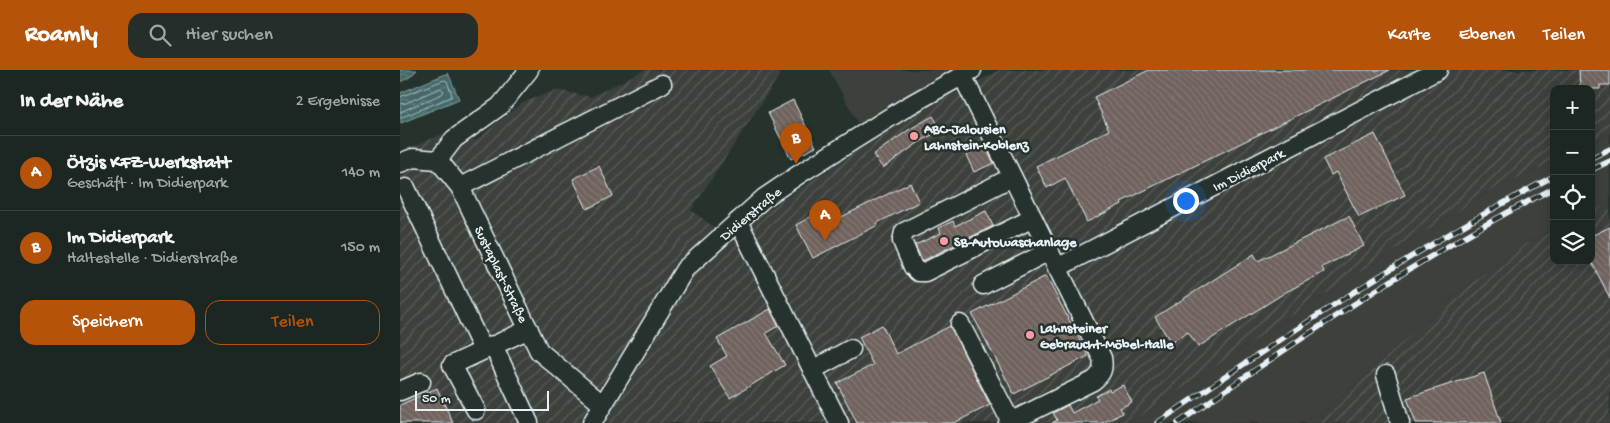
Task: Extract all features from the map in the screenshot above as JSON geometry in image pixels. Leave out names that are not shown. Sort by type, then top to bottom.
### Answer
[{"type":"street","points":[[400,163],[413,158],[438,160],[454,139],[500,106],[530,70]]},
{"type":"street","name":"Im Didierpark","points":[[1057,268],[1438,70]]},
{"type":"street","points":[[960,324],[1009,422],[1093,380],[1101,375],[1104,367],[1102,358],[1012,177],[967,72]]},
{"type":"street","name":"Didierstraße","points":[[592,423],[685,269],[764,198],[908,106],[967,72]]},
{"type":"street","points":[[460,187],[662,84]]},
{"type":"street","name":"Sustaplast-Straße","points":[[438,160],[460,187],[539,351],[603,405]]},
{"type":"street","points":[[1012,177],[904,232],[902,242],[913,267],[918,272],[926,272],[1033,218]]},
{"type":"street","points":[[406,188],[488,348],[529,423]]},
{"type":"street","points":[[738,221],[839,423]]},
{"type":"street","points":[[982,285],[1049,251]]},
{"type":"street","points":[[476,410],[452,365],[529,329]]},
{"type":"street","points":[[812,370],[851,349]]},
{"type":"street","points":[[1386,375],[1400,423]]},
{"type":"street","points":[[400,391],[421,382]]},
{"type":"shaded area","points":[[644,70],[783,70],[691,210],[727,239],[756,217],[912,115],[1000,70],[1610,70],[1610,134],[1595,141],[1595,85],[1550,85],[1550,163],[1491,191],[1406,243],[1308,305],[1130,423],[400,423],[400,152],[464,125],[475,141],[522,103],[556,90],[591,97]]},
{"type":"shaded area","points":[[829,70],[960,70],[859,125]]},
{"type":"shaded area","points":[[1610,134],[1610,203],[1595,210],[1595,175],[1595,141]]},
{"type":"shaded area","points":[[1550,163],[1550,232],[1527,243],[1461,290],[1312,423],[1130,423],[1308,305],[1491,191]]},
{"type":"shaded area","points":[[1610,203],[1610,423],[1312,423],[1461,290],[1527,243],[1550,232],[1550,265],[1595,265],[1595,210]]},
{"type":"water","points":[[400,70],[417,70],[410,77],[400,82]]},
{"type":"water","points":[[448,73],[459,99],[401,123],[400,93]]},
{"type":"building","points":[[1149,70],[1390,70],[1121,202],[1122,204],[1087,222],[1065,178],[1047,188],[1036,166],[1109,130],[1094,97]]},
{"type":"building","points":[[1579,70],[1610,70],[1610,85],[1600,85],[1600,89],[1595,89],[1595,85],[1580,85]]},
{"type":"building","points":[[793,100],[816,147],[791,159],[768,113]]},
{"type":"building","name":"ABC-Jalousien Lahnstein-Koblenz","points":[[933,116],[941,130],[918,143],[883,168],[873,155],[910,129]]},
{"type":"building","points":[[1375,134],[1405,195],[1359,217],[1336,172],[1331,175],[1323,159]]},
{"type":"building","points":[[985,146],[994,163],[974,172],[966,155]]},
{"type":"building","points":[[599,166],[613,196],[587,209],[573,179]]},
{"type":"building","points":[[910,183],[919,202],[813,258],[796,225],[812,216],[819,228]]},
{"type":"building","name":"SB-Autowaschanlage","points":[[986,211],[993,226],[922,261],[915,245],[941,233],[939,228],[953,221],[955,226]]},
{"type":"building","points":[[1349,216],[1364,246],[1322,267],[1324,272],[1286,292],[1198,347],[1188,332],[1171,343],[1155,317],[1254,254],[1258,261]]},
{"type":"building","points":[[1610,227],[1610,298],[1593,265],[1595,265],[1595,234]]},
{"type":"building","name":"Lahnsteiner Gebraucht-Möbel-Halle","points":[[1046,276],[1088,356],[1014,394],[972,314]]},
{"type":"building","points":[[770,309],[778,326],[766,333],[785,365],[730,398],[710,366],[727,356],[717,339]]},
{"type":"building","points":[[882,325],[896,354],[950,326],[990,405],[954,423],[857,423],[837,383],[873,365],[859,337]]},
{"type":"building","points":[[1484,373],[1501,423],[1416,423],[1407,398]]},
{"type":"building","points":[[1123,385],[1132,402],[1120,408],[1123,413],[1102,423],[1052,423],[1057,420],[1053,413],[1068,405],[1072,413],[1098,399],[1096,396],[1109,389],[1110,391]]},
{"type":"building","points":[[437,388],[453,423],[400,423],[400,405]]},
{"type":"railway","points":[[1595,156],[1610,149]]},
{"type":"railway","points":[[1595,168],[1610,161]]},
{"type":"railway","points":[[1157,423],[1352,293],[1451,233],[1550,178]]},
{"type":"railway","points":[[1178,423],[1362,299],[1457,241],[1550,190]]},
{"type":"place","name":"ABC-Jalousien Lahnstein-Koblenz","points":[[914,136]]},
{"type":"place","name":"Im Didierpark","points":[[796,164]]},
{"type":"place","name":"Ötzis KFZ-Werkstatt","points":[[825,241]]},
{"type":"place","name":"SB-Autowaschanlage","points":[[944,241]]},
{"type":"place","name":"Lahnsteiner Gebraucht-Möbel-Halle","points":[[1030,335]]}]
